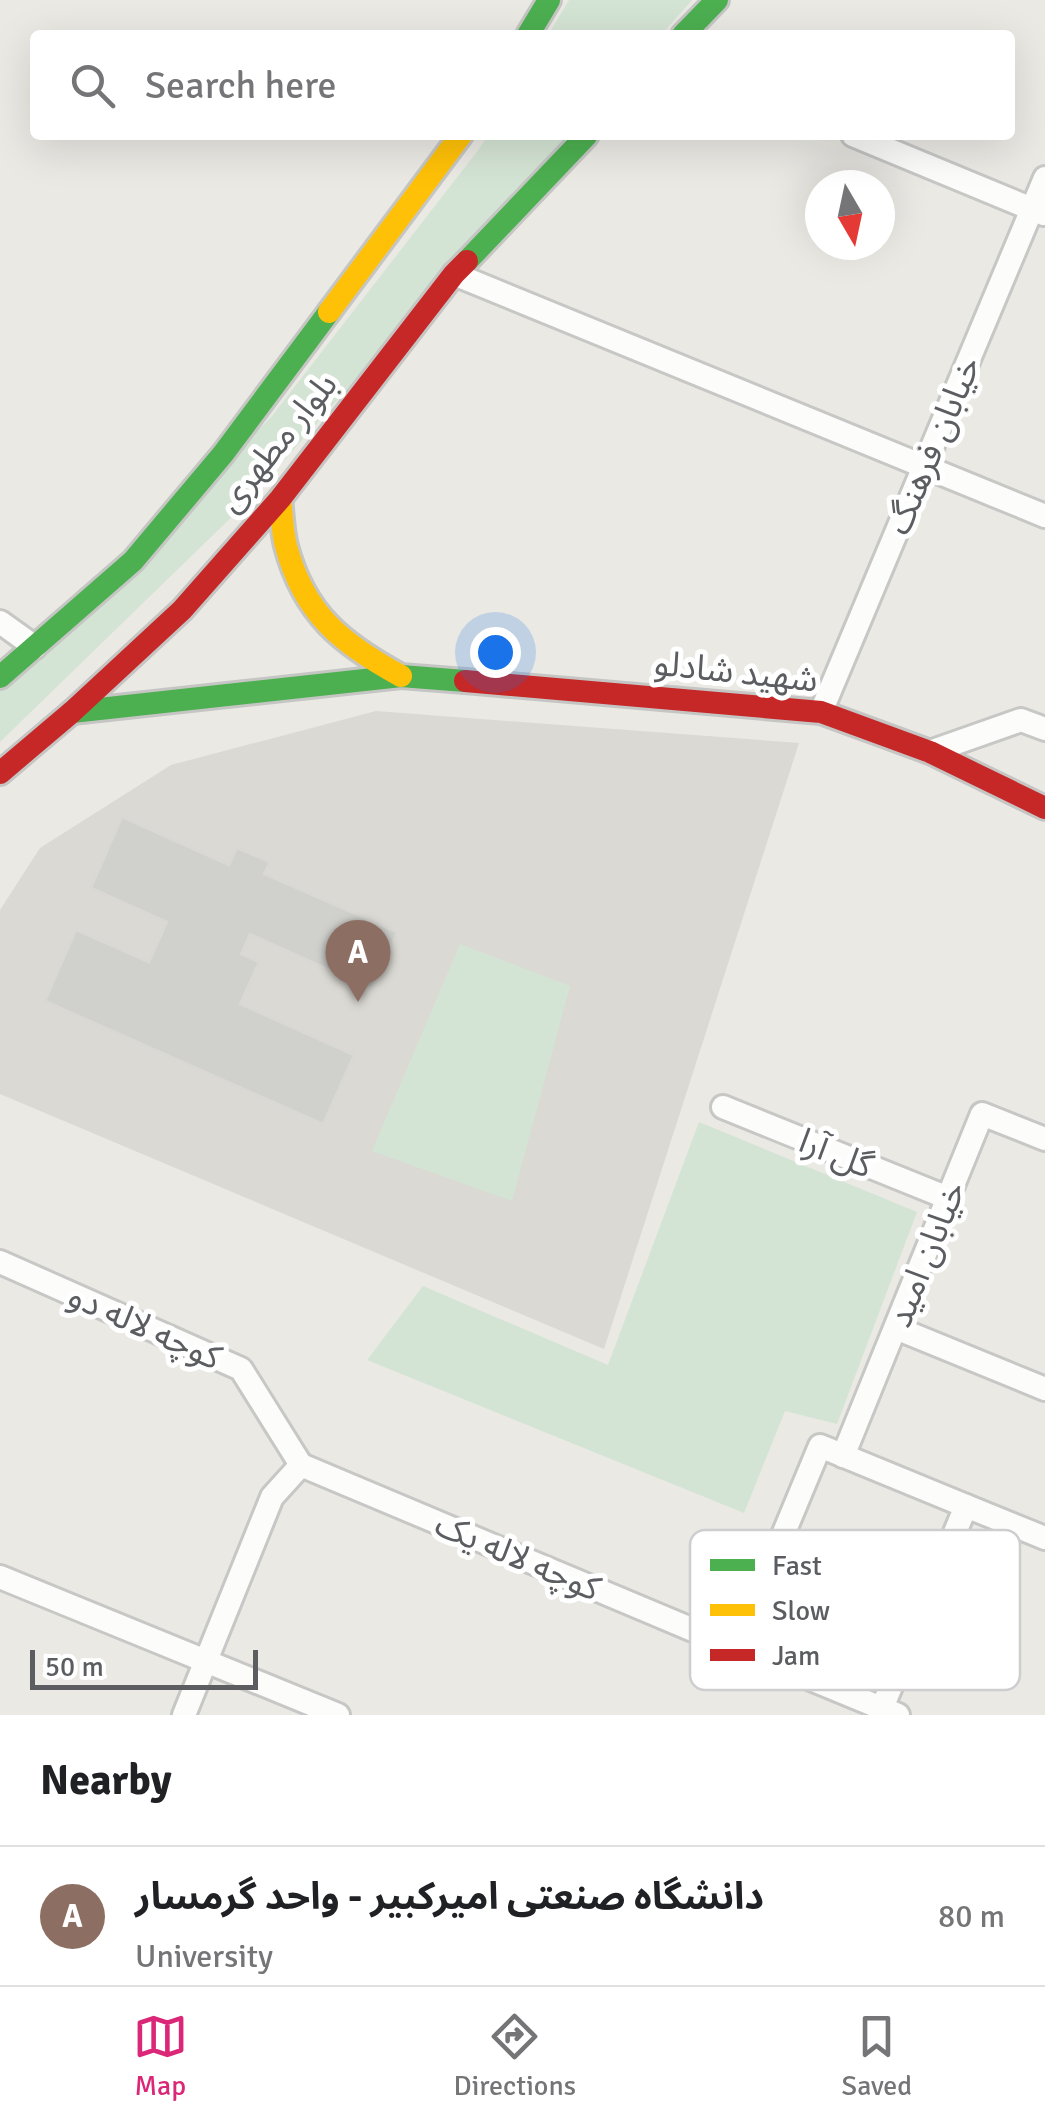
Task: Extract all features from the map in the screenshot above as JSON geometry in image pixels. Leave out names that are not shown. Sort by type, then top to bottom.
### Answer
[{"type":"main road","points":[[531,30],[549,0]]},
{"type":"main road","points":[[688,30],[717,0]]},
{"type":"main road","name":"بلوار مطهری","points":[[0,677],[133,561],[224,454],[457,140]]},
{"type":"main road","name":"بلوار مطهری","points":[[0,773],[182,610],[280,499],[454,274],[582,140]]},
{"type":"main road","points":[[280,499],[290,558],[301,587],[326,625],[361,654],[402,676]]},
{"type":"main road","points":[[72,712],[402,676]]},
{"type":"main road","name":"شهید شادلو","points":[[402,676],[820,712],[930,752],[1045,808]]},
{"type":"street","points":[[865,140],[1038,211]]},
{"type":"street","name":"خیابان فرهنگ","points":[[820,712],[1038,211],[1045,178]]},
{"type":"street","points":[[454,274],[1045,516]]},
{"type":"street","points":[[0,622],[34,648]]},
{"type":"street","points":[[930,752],[1021,720],[1045,729]]},
{"type":"street","name":"گل آرا","points":[[723,1108],[948,1198]]},
{"type":"street","name":"خیابان امید","points":[[844,1456],[982,1114],[1045,1139]]},
{"type":"street","name":"کوچه لاله دو","points":[[0,1264],[241,1369],[301,1465]]},
{"type":"street","points":[[896,1328],[1045,1388]]},
{"type":"street","points":[[785,1530],[820,1446],[1045,1538]]},
{"type":"street","points":[[184,1715],[272,1497],[301,1465]]},
{"type":"street","name":"کوچه لاله یک","points":[[301,1465],[690,1629]]},
{"type":"street","points":[[957,1530],[966,1506]]},
{"type":"street","points":[[0,1577],[338,1715]]},
{"type":"street","name":"کوچه لاله یک","points":[[817,1690],[846,1705],[890,1712]]},
{"type":"shaded area","points":[[376,711],[799,743],[604,1349],[0,1094],[0,910],[40,848],[171,765]]},
{"type":"green space","points":[[569,0],[692,0],[665,30],[551,30]]},
{"type":"green space","points":[[485,140],[569,140],[246,503],[0,742],[0,684],[272,416]]},
{"type":"green space","points":[[460,944],[570,986],[512,1201],[372,1151]]},
{"type":"green space","points":[[699,1122],[917,1212],[837,1424],[785,1411],[744,1513],[367,1360],[423,1286],[608,1365]]},
{"type":"building","points":[[122,817],[229,865],[237,848],[270,862],[264,874],[397,932],[372,989],[250,934],[241,954],[259,962],[240,1004],[354,1055],[323,1124],[45,1001],[76,930],[149,962],[167,922],[91,888]]},
{"type":"traffic: fast","points":[[531,30],[549,0]]},
{"type":"traffic: fast","points":[[688,30],[717,0]]},
{"type":"traffic: fast","points":[[467,261],[582,140]]},
{"type":"traffic: fast","points":[[0,677],[133,561],[223,454],[329,312]]},
{"type":"traffic: fast","points":[[72,712],[401,676],[465,681]]},
{"type":"traffic: slow","points":[[329,312],[457,140]]},
{"type":"traffic: slow","points":[[280,499],[286,546],[315,609],[343,639],[401,676]]},
{"type":"traffic: jam","points":[[0,773],[182,610],[280,499],[467,261]]},
{"type":"traffic: jam","points":[[465,681],[821,712],[930,752],[1045,808]]},
{"type":"place","name":"دانشگاه صنعتی امیرکبیر - واحد گرمسار","points":[[358,1002]]}]
